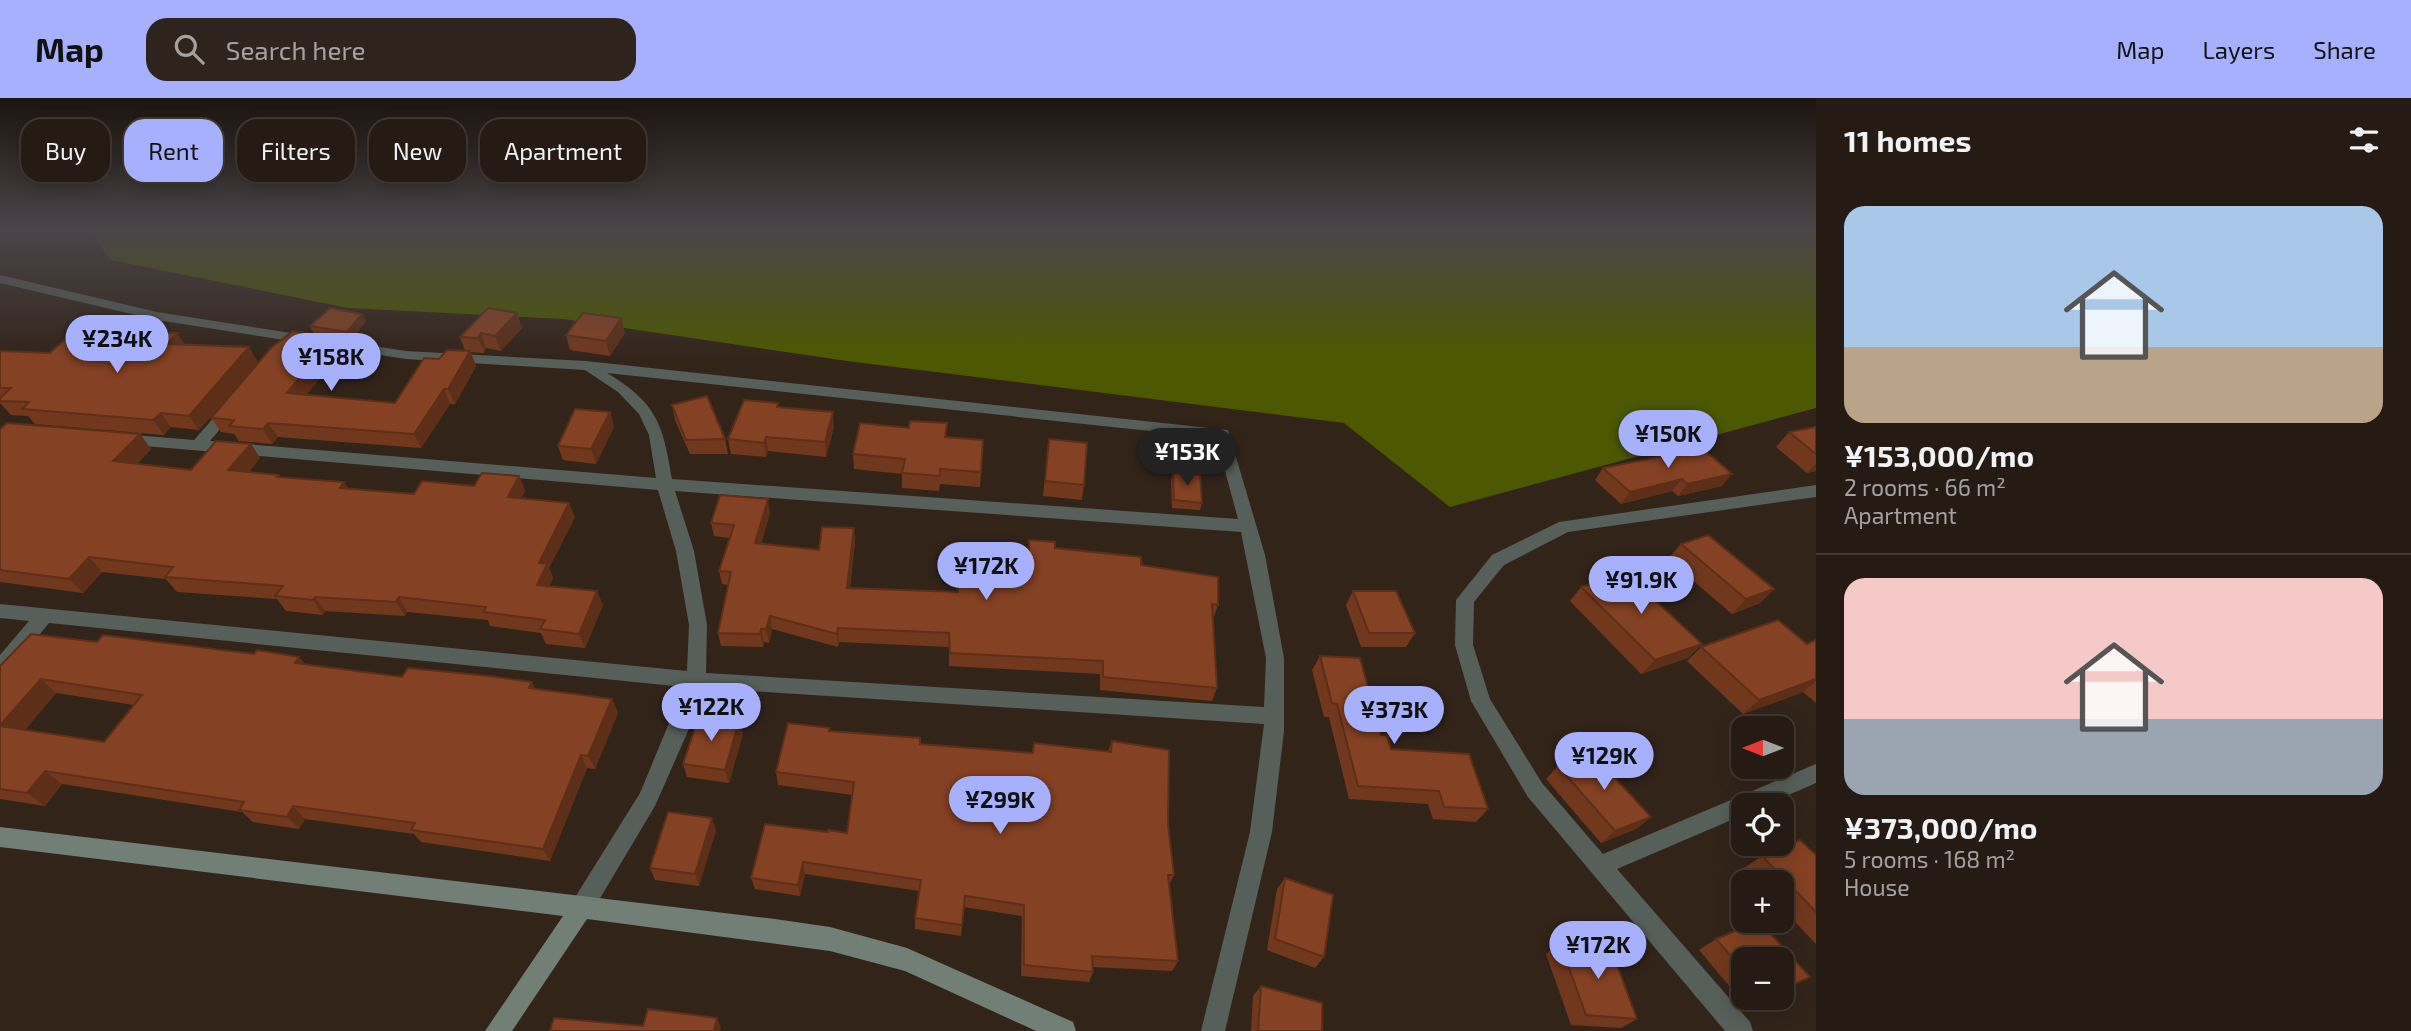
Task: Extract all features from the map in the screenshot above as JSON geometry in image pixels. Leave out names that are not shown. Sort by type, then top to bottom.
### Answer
[{"type":"street","points":[[0,279],[157,316],[286,341],[407,355],[586,366],[1223,434],[1248,526],[1275,658],[1274,716],[1261,832],[1213,1031]]},
{"type":"street","points":[[497,1031],[582,907],[648,799],[678,731],[696,680],[698,625],[685,551],[666,485],[657,435],[645,411],[623,388],[586,366]]},
{"type":"street","points":[[198,445],[240,396]]},
{"type":"street","points":[[103,437],[666,485],[1248,526]]},
{"type":"street","points":[[1741,1031],[1535,790],[1481,701],[1464,645],[1465,600],[1498,560],[1565,526],[1816,491]]},
{"type":"street","points":[[0,611],[696,680],[1274,716]]},
{"type":"street","points":[[0,668],[45,615]]},
{"type":"street","points":[[1600,866],[1816,772]]},
{"type":"street","points":[[0,837],[775,930],[830,939],[906,960],[1064,1031]]},
{"type":"green space","points":[[178,274],[1816,274],[1816,408],[1450,507],[1344,423],[847,361],[564,319],[348,308]]},
{"type":"building","points":[[330,308],[362,314],[347,332],[310,326]]},
{"type":"building","points":[[488,308],[517,313],[495,336],[481,333],[478,338],[460,337]]},
{"type":"building","points":[[583,313],[621,318],[606,341],[566,335]]},
{"type":"building","points":[[74,331],[177,333],[167,344],[249,347],[189,416],[161,413],[153,420],[22,409],[29,402],[0,401],[11,388],[0,388],[0,351],[50,353]]},
{"type":"building","points":[[293,331],[333,337],[287,393],[395,403],[424,358],[439,359],[447,350],[470,351],[448,389],[444,389],[414,434],[268,423],[263,429],[229,426],[234,420],[211,418],[271,348]]},
{"type":"building","points":[[707,396],[725,439],[686,440],[672,405]]},
{"type":"building","points":[[744,400],[778,403],[777,407],[833,412],[825,442],[766,437],[764,443],[728,439]]},
{"type":"building","points":[[575,409],[610,412],[591,449],[558,446]]},
{"type":"building","points":[[910,421],[947,423],[945,437],[983,440],[981,472],[940,469],[940,476],[902,473],[905,459],[853,454],[860,423],[909,428]]},
{"type":"building","points":[[7,423],[140,434],[113,461],[191,470],[216,441],[251,444],[228,470],[344,482],[340,488],[414,494],[422,481],[474,486],[482,473],[519,476],[508,497],[569,503],[539,563],[547,564],[537,585],[597,591],[579,634],[540,629],[545,620],[483,612],[486,607],[399,597],[396,602],[315,597],[313,600],[275,596],[283,586],[165,577],[173,567],[89,557],[69,579],[0,570],[0,429]]},
{"type":"building","points":[[1816,427],[1816,454],[1789,432]]},
{"type":"building","points":[[1049,439],[1087,443],[1084,485],[1045,481]]},
{"type":"building","points":[[1702,448],[1732,474],[1687,484],[1682,479],[1630,492],[1603,468]]},
{"type":"building","points":[[1173,473],[1200,475],[1202,503],[1174,500]]},
{"type":"building","points":[[720,495],[768,499],[755,543],[819,550],[822,527],[854,528],[847,588],[958,592],[957,550],[1029,550],[1029,540],[1055,542],[1055,548],[1141,557],[1141,565],[1218,577],[1218,605],[1212,604],[1217,688],[1103,677],[1103,661],[950,653],[949,633],[838,628],[837,634],[770,616],[766,629],[761,629],[760,634],[718,633],[731,572],[719,571],[734,525],[711,523]]},
{"type":"building","points":[[1708,535],[1774,589],[1746,599],[1681,544]]},
{"type":"building","points":[[1626,573],[1702,644],[1655,660],[1581,587]]},
{"type":"building","points":[[1353,591],[1396,591],[1415,633],[1369,633]]},
{"type":"building","points":[[1778,620],[1807,644],[1816,640],[1816,679],[1759,700],[1701,647]]},
{"type":"building","points":[[31,634],[97,642],[103,635],[254,654],[257,650],[299,657],[295,663],[402,677],[408,668],[489,676],[532,682],[529,688],[612,699],[588,756],[581,755],[543,849],[411,830],[415,823],[293,806],[287,817],[239,810],[244,802],[45,771],[27,793],[0,789],[0,726],[104,742],[142,695],[41,679],[0,725],[0,666]]},
{"type":"building","points":[[1320,656],[1360,658],[1381,735],[1387,735],[1391,749],[1469,754],[1488,809],[1444,807],[1439,791],[1358,786],[1337,704],[1332,703]]},
{"type":"building","points":[[699,716],[739,721],[725,770],[683,764]]},
{"type":"building","points":[[788,723],[830,728],[829,731],[920,738],[920,744],[1033,753],[1034,743],[1111,752],[1112,741],[1169,750],[1168,824],[1174,875],[1168,875],[1178,961],[1092,956],[1093,972],[1024,965],[1024,905],[965,896],[962,925],[915,918],[921,880],[803,862],[798,885],[751,878],[765,824],[847,833],[854,782],[776,772]]},
{"type":"building","points":[[1593,754],[1651,817],[1615,831],[1558,766]]},
{"type":"building","points":[[668,812],[712,818],[695,874],[650,868]]},
{"type":"building","points":[[1800,840],[1816,855],[1816,912],[1794,889],[1794,870],[1776,870],[1762,856],[1794,856],[1794,843]]},
{"type":"building","points":[[1285,878],[1333,895],[1324,957],[1275,939]]},
{"type":"building","points":[[1731,933],[1770,933],[1783,947],[1731,947],[1731,956],[1716,939]]},
{"type":"building","points":[[1560,943],[1610,946],[1637,1019],[1586,1015]]},
{"type":"building","points":[[1794,959],[1810,977],[1794,984]]},
{"type":"building","points":[[1261,986],[1322,1003],[1322,1031],[1258,1031]]},
{"type":"building","points":[[648,1009],[717,1018],[714,1031],[550,1031],[554,1018],[643,1026]]}]
